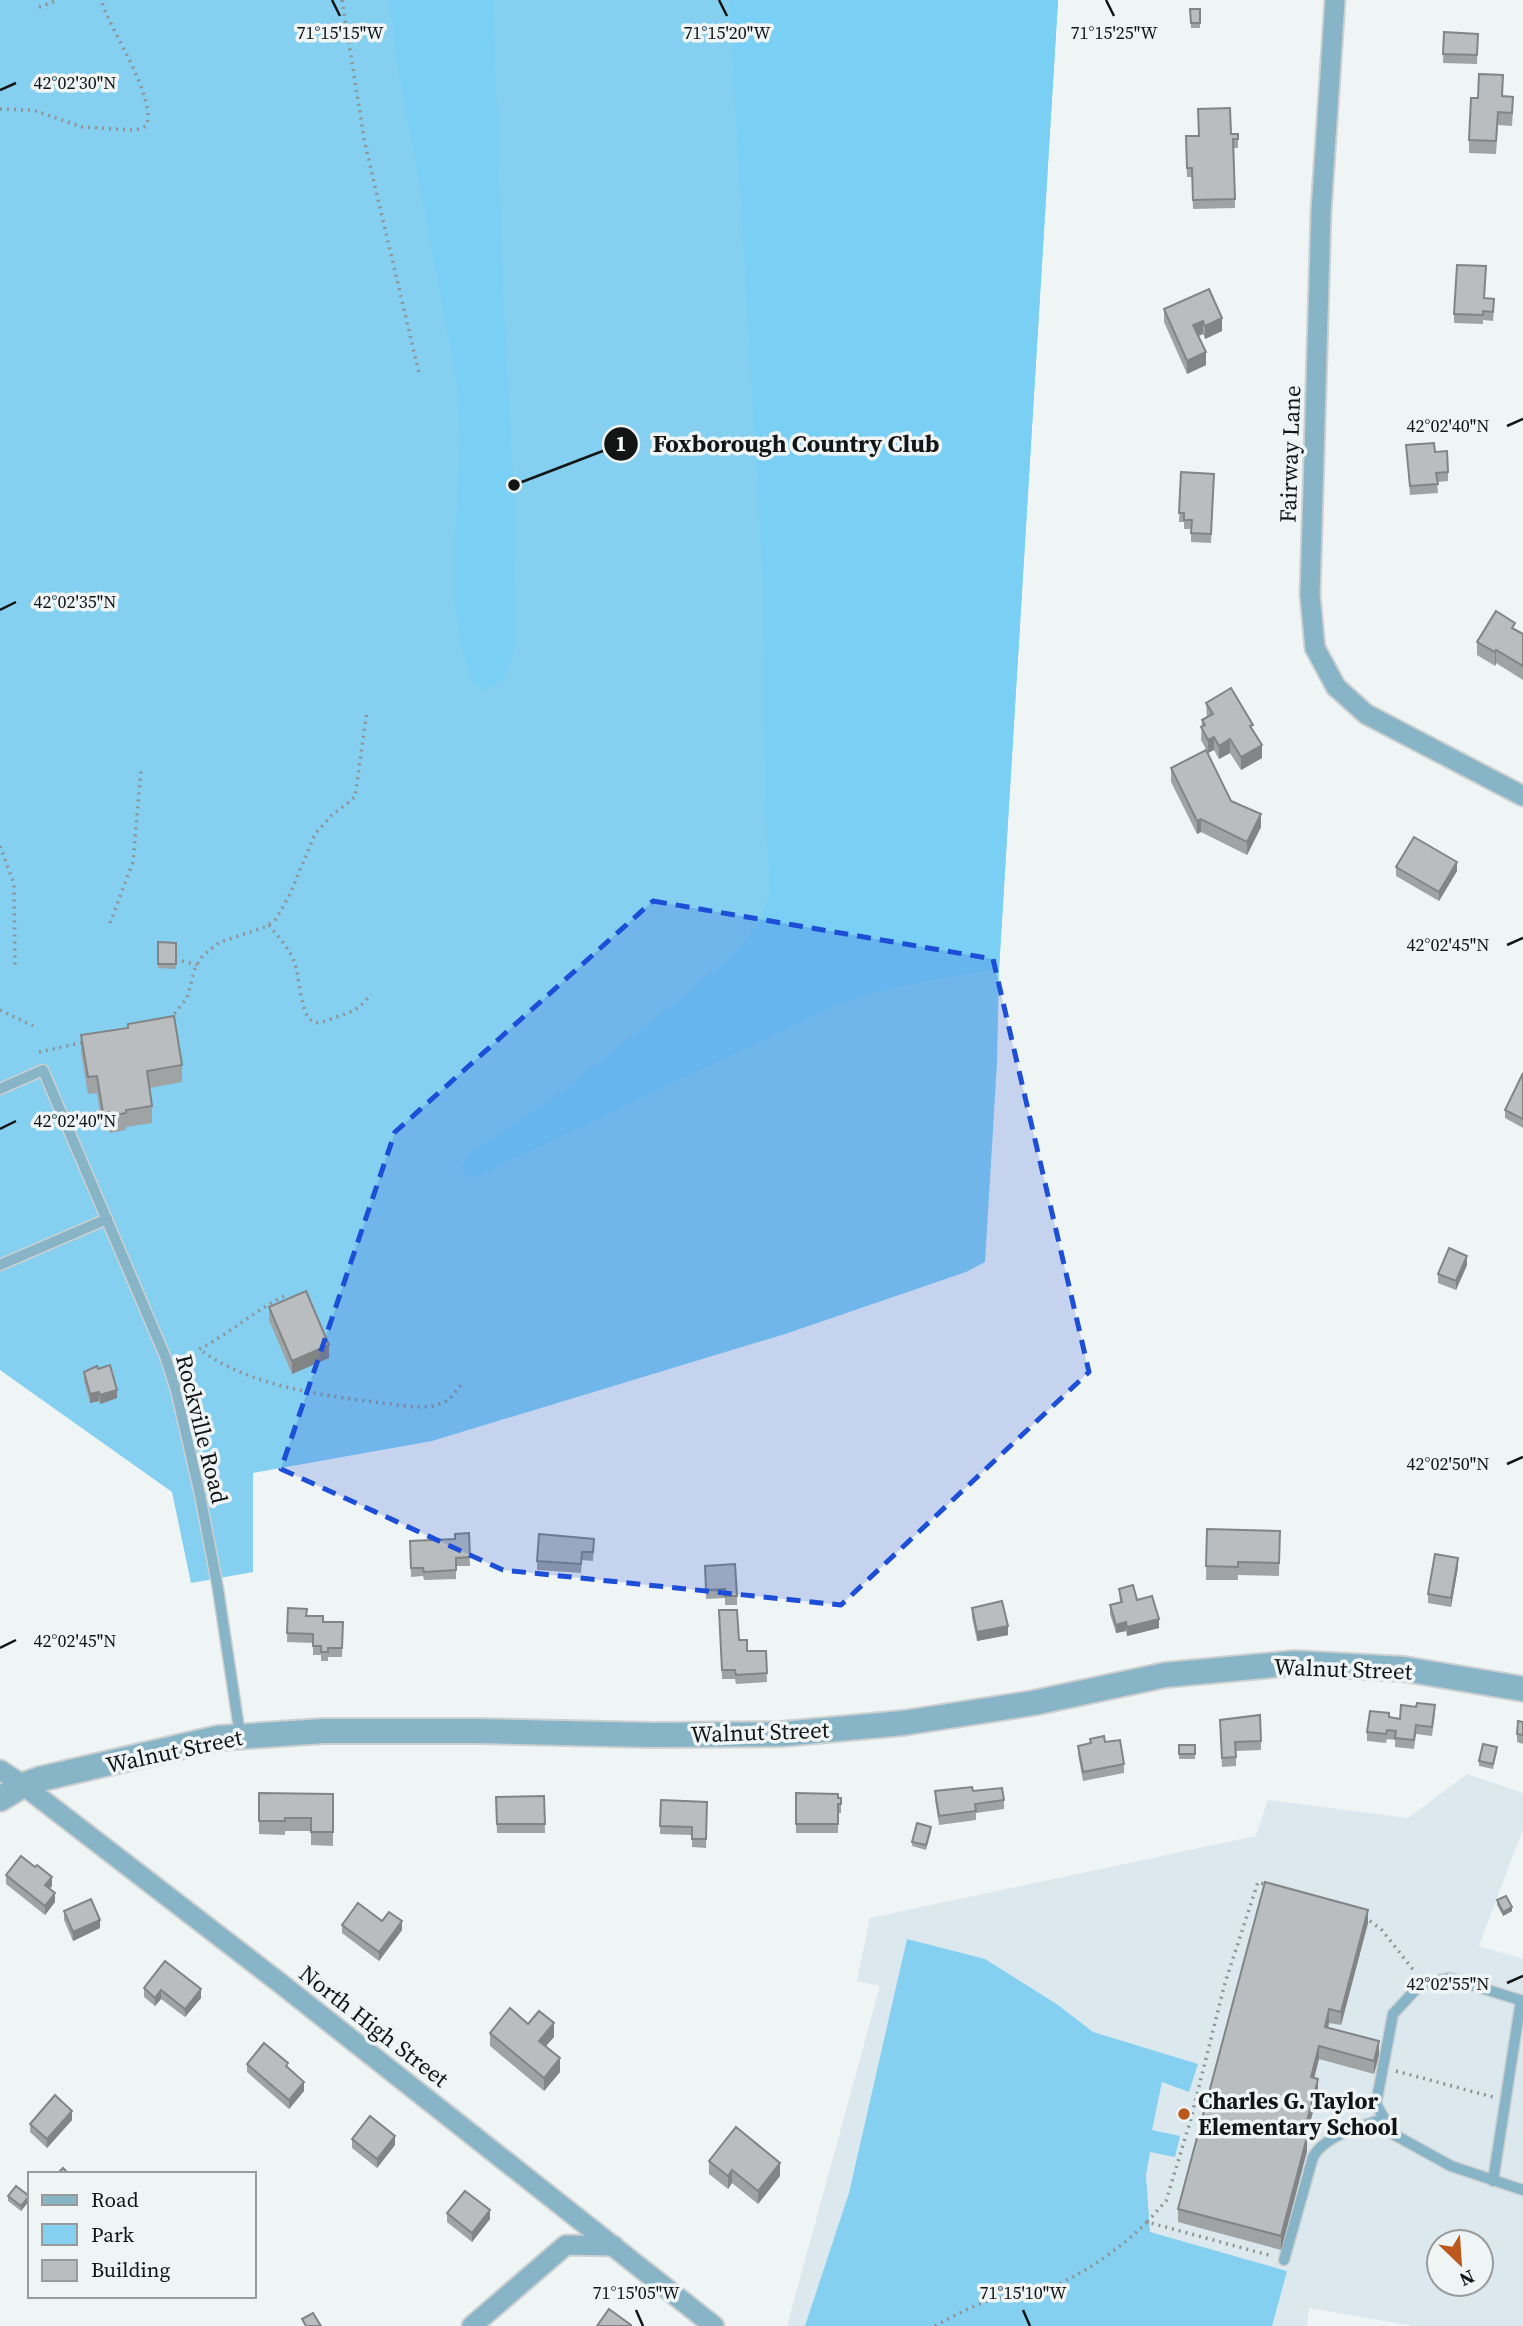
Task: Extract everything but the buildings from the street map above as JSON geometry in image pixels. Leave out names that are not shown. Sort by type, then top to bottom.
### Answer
[{"type":"street","name":"Fairway Lane","points":[[1335,0],[1321,212],[1310,595],[1315,648],[1336,687],[1366,715],[1523,796]]},
{"type":"street","name":"Walnut Street","points":[[0,1799],[23,1785],[240,1735],[324,1731],[782,1734],[903,1723],[1007,1707],[1165,1675],[1296,1663],[1404,1669],[1523,1689]]},
{"type":"street","name":"North High Street","points":[[0,1770],[280,1983],[713,2326]]},
{"type":"street","points":[[472,2326],[566,2245],[614,2246]]},
{"type":"lane","name":"Rockville Road","points":[[0,1089],[43,1070],[165,1356],[176,1390],[218,1589],[240,1735]]},
{"type":"lane","points":[[0,1265],[107,1219]]},
{"type":"lane","points":[[1493,2181],[1522,2001],[1449,1978],[1420,1985],[1393,2014],[1376,2104],[1393,2134],[1451,2165],[1493,2181],[1523,2190]]},
{"type":"lane","points":[[1284,2260],[1312,2158],[1317,2150],[1339,2135],[1384,2118]]},
{"type":"path","points":[[39,7],[58,0]]},
{"type":"path","points":[[0,109],[33,110],[82,127],[136,130],[146,126],[148,114],[135,72],[102,0]]},
{"type":"path","points":[[342,0],[365,144],[418,373]]},
{"type":"path","points":[[167,1021],[187,998],[197,965],[203,955],[220,942],[269,925],[281,912],[319,828],[355,797],[367,711]]},
{"type":"path","points":[[110,923],[133,862],[141,769]]},
{"type":"path","points":[[0,846],[15,884],[15,968]]},
{"type":"path","points":[[269,925],[294,960],[299,974],[302,1001],[314,1021],[323,1022],[351,1013],[371,994]]},
{"type":"path","points":[[182,961],[197,965]]},
{"type":"path","points":[[0,1010],[33,1026]]},
{"type":"path","points":[[39,1052],[86,1041]]},
{"type":"path","points":[[284,1296],[200,1349],[223,1365],[282,1386],[353,1399],[428,1407],[452,1398],[461,1385]]},
{"type":"path","points":[[935,2326],[970,2308],[996,2299],[1046,2290],[1121,2246],[1166,2201],[1190,2122],[1225,1983],[1258,1882],[1271,1886]]},
{"type":"path","points":[[1356,1914],[1369,1918],[1381,1929],[1417,1973]]},
{"type":"path","points":[[1382,2067],[1506,2100]]},
{"type":"path","points":[[1147,2222],[1284,2260]]},
{"type":"highlighted area","points":[[653,901],[993,959],[1089,1372],[841,1605],[503,1570],[281,1469],[395,1132]]},
{"type":"shaded area","points":[[389,0],[493,0],[504,311],[514,495],[513,652],[505,678],[484,691],[472,682],[461,643],[455,602],[460,442],[457,383],[400,80]]},
{"type":"shaded area","points":[[729,0],[1058,0],[999,969],[898,987],[839,1004],[471,1179],[461,1169],[469,1154],[550,1100],[694,988],[741,946],[760,920],[770,892],[765,795],[763,581]]},
{"type":"shaded area","name":"Charles G. Taylor Elementary School","points":[[1467,1774],[1523,1793],[1523,1829],[1479,1946],[1523,1959],[1523,2326],[1414,2326],[1309,2308],[1307,2326],[787,2326],[880,1986],[857,1981],[870,1918],[1256,1836],[1268,1800],[1408,1818]]},
{"type":"green space","points":[[0,0],[1058,0],[999,969],[997,1063],[985,1262],[966,1272],[785,1334],[432,1441],[253,1473],[253,1572],[191,1583],[172,1492],[0,1370]]},
{"type":"green space","points":[[907,1939],[985,1959],[1058,2005],[1093,2032],[1198,2064],[1189,2092],[1162,2082],[1152,2130],[1180,2136],[1175,2157],[1150,2152],[1146,2175],[1150,2232],[1287,2271],[1272,2326],[805,2326],[849,2193]]},
{"type":"place","name":"Foxborough Country Club","points":[[514,485]]},
{"type":"place","name":"Charles G. Taylor Elementary School","points":[[1184,2114]]}]
